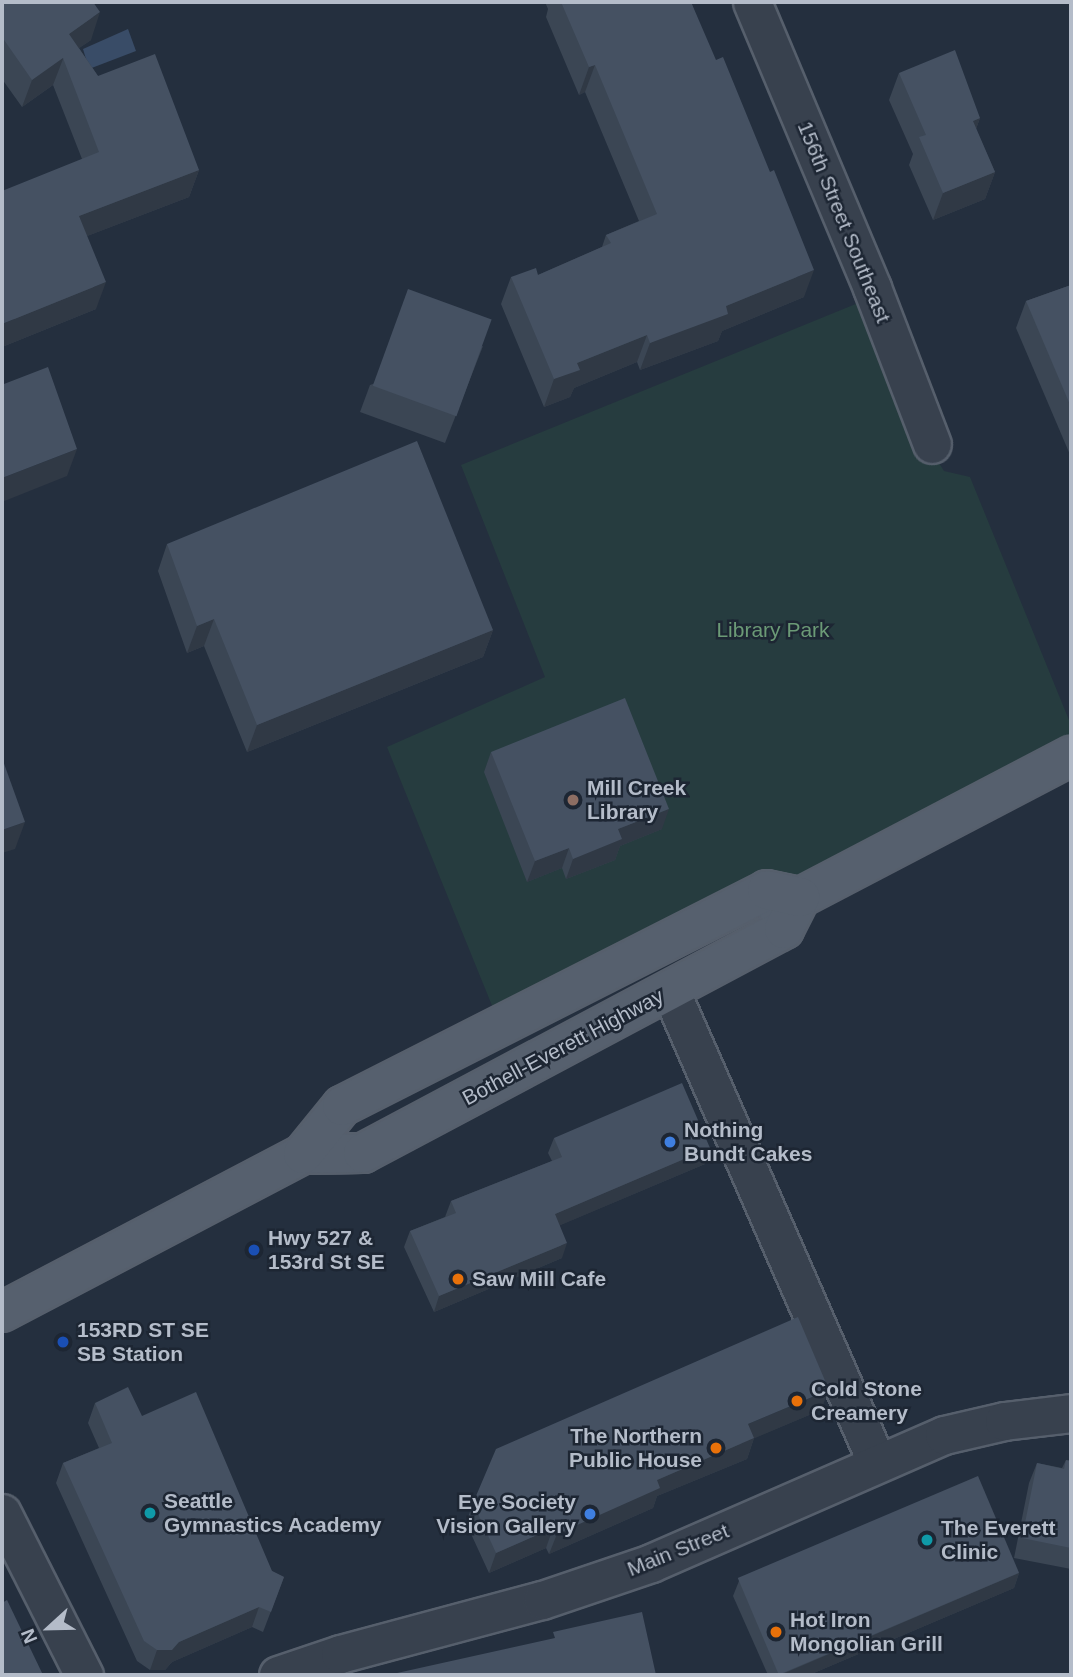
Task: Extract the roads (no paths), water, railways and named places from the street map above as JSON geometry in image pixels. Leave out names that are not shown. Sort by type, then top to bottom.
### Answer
[{"type":"main road","points":[[800,897],[1071,756]]},
{"type":"main road","name":"Bothell-Everett Highway","points":[[2,1312],[303,1154],[342,1106],[614,972],[766,890],[800,897],[784,929],[363,1153],[303,1154]]},
{"type":"street","name":"156th Street Southeast","points":[[752,2],[867,275],[932,444]]},
{"type":"street","points":[[670,990],[877,1462]]},
{"type":"street","name":"Main Street","points":[[278,1675],[340,1654],[542,1600],[650,1563],[944,1435],[1071,1413]]},
{"type":"street","points":[[2,1513],[84,1675]]},
{"type":"water","points":[[128,29],[136,51],[89,69],[83,49]]},
{"type":"place","name":"Mill Creek Library","points":[[573,800]]},
{"type":"place","name":"Nothing Bundt Cakes","points":[[670,1142]]},
{"type":"place","name":"Hwy 527 & 153rd St SE","points":[[254,1250]]},
{"type":"place","name":"Saw Mill Cafe","points":[[458,1279]]},
{"type":"place","name":"153RD ST SE SB Station","points":[[63,1342]]},
{"type":"place","name":"Cold Stone Creamery","points":[[797,1401]]},
{"type":"place","name":"The Northern Public House","points":[[716,1448]]},
{"type":"place","name":"Seattle Gymnastics Academy","points":[[150,1513]]},
{"type":"place","name":"Eye Society Vision Gallery","points":[[590,1514]]},
{"type":"place","name":"The Everett Clinic","points":[[927,1540]]},
{"type":"place","name":"Hot Iron Mongolian Grill","points":[[776,1632]]},
{"type":"park label","name":"Library Park","points":[[773,630]]}]
